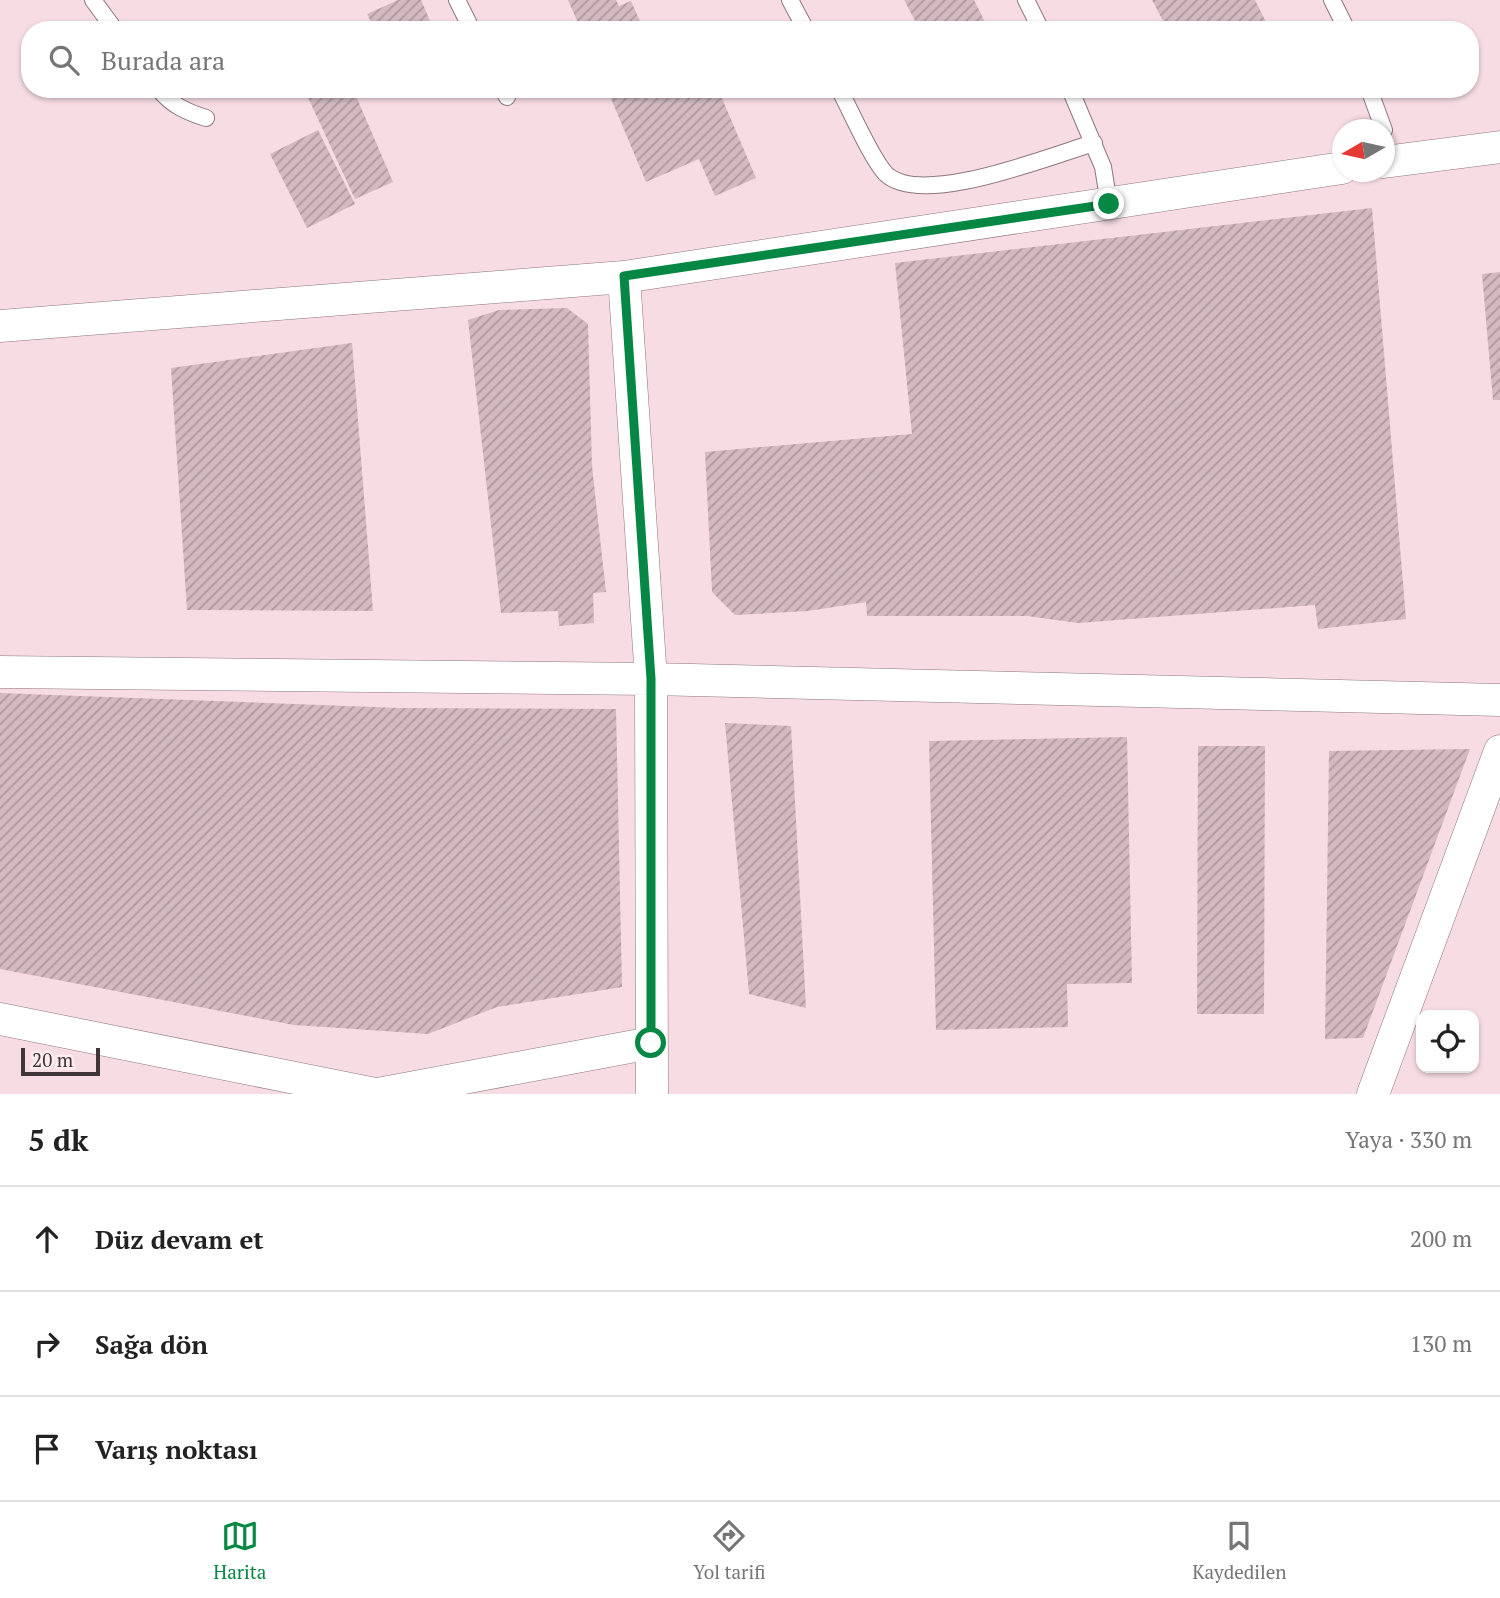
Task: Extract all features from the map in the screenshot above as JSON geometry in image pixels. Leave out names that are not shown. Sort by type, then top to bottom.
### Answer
[{"type":"street","points":[[1395,147],[1500,147]]},
{"type":"street","points":[[0,326],[624,276],[1332,170]]},
{"type":"street","points":[[624,276],[651,679],[652,1094]]},
{"type":"street","points":[[0,672],[651,679],[1500,700]]},
{"type":"street","points":[[1373,1094],[1500,751]]},
{"type":"street","points":[[0,1019],[377,1094],[651,1043]]},
{"type":"lane","points":[[93,0],[108,21]]},
{"type":"lane","points":[[457,0],[468,21]]},
{"type":"lane","points":[[790,0],[801,21]]},
{"type":"lane","points":[[1026,0],[1036,21]]},
{"type":"lane","points":[[1332,0],[1342,21]]},
{"type":"lane","points":[[165,98],[186,112],[206,118]]},
{"type":"lane","points":[[844,98],[884,173],[919,188],[968,181],[1094,143]]},
{"type":"lane","points":[[1074,98],[1103,167],[1109,204]]},
{"type":"lane","points":[[1371,98],[1377,119]]},
{"type":"building","points":[[398,0],[421,0],[430,21],[370,21],[367,14]]},
{"type":"building","points":[[568,0],[616,0],[619,6],[631,1],[640,21],[577,21]]},
{"type":"building","points":[[904,0],[974,0],[984,21],[915,21]]},
{"type":"building","points":[[1152,0],[1255,0],[1266,21],[1163,21]]},
{"type":"building","points":[[308,98],[357,98],[393,182],[355,199]]},
{"type":"building","points":[[611,98],[722,98],[756,178],[715,196],[699,159],[646,182]]},
{"type":"building","points":[[318,130],[355,204],[307,228],[270,154]]},
{"type":"building","points":[[1372,208],[1406,619],[1318,629],[1315,605],[1078,623],[1027,616],[867,616],[866,602],[808,611],[735,615],[712,592],[705,452],[912,434],[895,263]]},
{"type":"building","points":[[1500,272],[1500,400],[1493,400],[1482,274]]},
{"type":"building","points":[[567,308],[588,324],[592,466],[606,592],[593,593],[594,623],[559,626],[558,611],[501,613],[468,320],[499,310]]},
{"type":"building","points":[[352,343],[373,611],[187,610],[171,368]]},
{"type":"building","points":[[0,693],[400,708],[616,709],[622,987],[497,1007],[428,1034],[294,1025],[0,969]]},
{"type":"building","points":[[725,723],[791,726],[806,1008],[749,994]]},
{"type":"building","points":[[1127,737],[1132,983],[1067,984],[1068,1027],[936,1030],[929,741]]},
{"type":"building","points":[[1198,746],[1265,746],[1264,1014],[1197,1014]]},
{"type":"building","points":[[1470,749],[1363,1038],[1325,1039],[1329,751]]},
{"type":"route","points":[[651,1043],[651,679],[624,276],[1109,204]]}]
